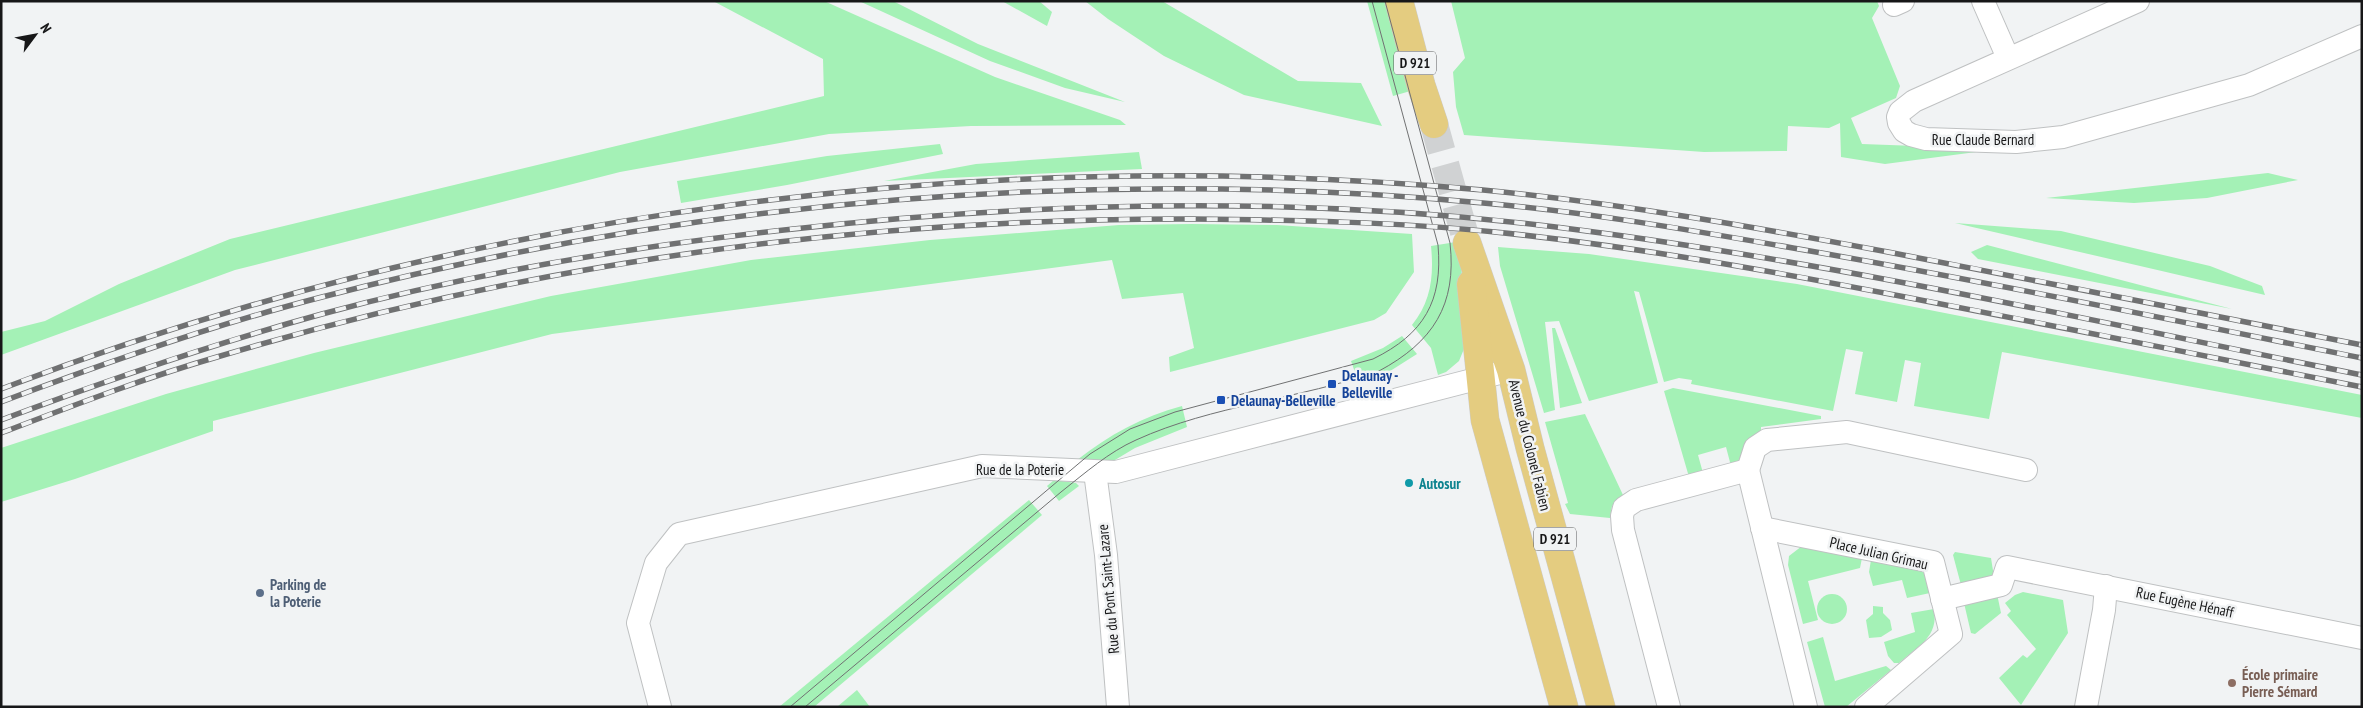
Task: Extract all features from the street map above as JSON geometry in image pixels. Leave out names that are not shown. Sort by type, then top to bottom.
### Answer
[{"type":"main road","name":"D 921","points":[[1399,1],[1421,85],[1434,124],[1427,46],[1418,1]]},
{"type":"main road","name":"Avenue du Colonel Fabien","points":[[1479,378],[1467,243],[1511,370],[1530,448],[1601,707]]},
{"type":"main road","name":"D 921","points":[[1479,378],[1485,420],[1564,707]]},
{"type":"street","points":[[1983,1],[2008,58]]},
{"type":"street","name":"Rue Claude Bernard","points":[[2138,1],[1908,104],[1898,117],[1901,128],[1911,135],[1931,140],[2016,142],[2063,137],[2249,85],[2362,36]]},
{"type":"street","name":"Rue de la Poterie","points":[[660,707],[638,623],[656,563],[679,534],[982,466],[1116,472],[1511,370]]},
{"type":"street","points":[[1806,707],[1748,470],[1755,448],[1767,440],[1847,432],[2026,470]]},
{"type":"street","points":[[1669,707],[1623,530],[1624,508],[1636,500],[1748,470]]},
{"type":"street","name":"Rue du Pont Saint-Lazare","points":[[1095,472],[1106,555],[1118,707]]},
{"type":"street","name":"Place Julian Grimau","points":[[1762,528],[1933,562],[1951,634],[1866,707]]},
{"type":"street","name":"Rue Eugène Hénaff","points":[[1942,599],[2001,585],[2007,567],[2362,638]]},
{"type":"street","points":[[2086,707],[2104,610],[2106,586]]},
{"type":"green space","points":[[713,1],[824,1],[995,77],[1120,120],[1126,125],[971,126],[829,134],[620,172],[235,270],[1,355],[1,332],[45,321],[119,284],[230,239],[824,96],[823,59]]},
{"type":"green space","points":[[859,1],[893,1],[978,44],[1125,102],[1065,88],[990,61]]},
{"type":"green space","points":[[1002,1],[1039,1],[1052,12],[1047,26]]},
{"type":"green space","points":[[1085,1],[1162,1],[1298,81],[1361,83],[1382,126],[1244,95],[1164,56],[1108,19]]},
{"type":"green space","points":[[1367,1],[1391,1],[1414,90],[1393,96]]},
{"type":"green space","points":[[1451,1],[1877,1],[1879,6],[1872,18],[1900,86],[1896,98],[1851,118],[1862,144],[1999,149],[1885,164],[1841,157],[1840,123],[1829,128],[1788,126],[1787,151],[1704,152],[1464,135],[1456,107],[1453,72],[1465,58]]},
{"type":"green space","points":[[940,144],[943,154],[787,185],[681,203],[677,181],[827,156]]},
{"type":"green space","points":[[1139,152],[1142,169],[884,181],[976,164]]},
{"type":"green space","points":[[2268,173],[2298,180],[2207,198],[2134,203],[2046,198]]},
{"type":"green space","points":[[1955,223],[2061,231],[2210,266],[2262,286],[2265,295]]},
{"type":"green space","points":[[1119,225],[1277,225],[1412,234],[1414,272],[1386,313],[1374,320],[1170,372],[1169,357],[1194,348],[1183,293],[1122,299],[1112,260],[552,334],[213,421],[213,431],[75,479],[1,502],[1,448],[166,394],[314,353],[551,296],[751,260],[930,240]]},
{"type":"green space","points":[[1456,242],[1462,263],[1461,294],[1466,344],[1459,361],[1446,372],[1438,375],[1431,348],[1412,325],[1423,307],[1430,288],[1432,268],[1431,246]]},
{"type":"green space","points":[[1987,245],[2232,309],[1978,259],[1971,252]]},
{"type":"green space","points":[[1498,247],[1589,254],[1797,284],[2362,395],[2362,418],[2002,352],[1989,419],[1914,406],[1921,363],[1905,360],[1897,402],[1855,394],[1863,352],[1846,349],[1833,411],[1691,384],[1692,380],[1679,378],[1664,382],[1639,292],[1634,291],[1658,383],[1589,401],[1559,321],[1545,322],[1555,410],[1544,413],[1500,266]]},
{"type":"green space","points":[[1552,328],[1555,328],[1582,403],[1560,408]]},
{"type":"green space","points":[[1402,336],[1417,354],[1387,373],[1358,381],[1351,361],[1383,348]]},
{"type":"green space","points":[[1673,388],[1821,416],[1821,419],[1761,427],[1761,434],[1736,463],[1731,466],[1726,447],[1698,455],[1703,473],[1689,477],[1664,391]]},
{"type":"green space","points":[[1182,406],[1187,427],[1135,448],[1115,460],[1077,460],[1101,442],[1127,427],[1154,415]]},
{"type":"green space","points":[[1585,414],[1623,495],[1612,506],[1610,518],[1570,514],[1565,504],[1568,503],[1545,422]]},
{"type":"green space","points":[[1054,480],[1076,483],[1079,486],[1059,501],[1047,486]]},
{"type":"green space","points":[[1029,500],[1042,515],[814,707],[779,707]]},
{"type":"green space","points":[[1802,546],[1862,558],[1860,568],[1808,581],[1818,620],[1803,624],[1788,565],[1789,556]]},
{"type":"green space","points":[[1955,552],[1991,558],[1995,583],[1961,585],[1953,555]]},
{"type":"green space","points":[[1871,560],[1922,570],[1928,579],[1930,593],[1907,598],[1902,580],[1873,586],[1869,572]]},
{"type":"green space","points":[[1996,589],[2001,613],[1975,634],[1971,633],[1964,603]]},
{"type":"green space","points":[[2023,592],[2063,600],[2068,633],[2021,705],[1999,678],[2023,655],[2027,658],[2036,649],[2007,615],[2011,611],[2005,603],[2015,595]]},
{"type":"green space","points":[[1832,594],[1838,595],[1846,603],[1846,615],[1838,623],[1832,624],[1826,623],[1818,615],[1817,609],[1818,603],[1826,595]]},
{"type":"green space","points":[[1873,606],[1883,607],[1883,613],[1890,620],[1892,630],[1881,637],[1869,638],[1866,620],[1873,614]]},
{"type":"green space","points":[[1934,609],[1935,619],[1933,627],[1926,640],[1899,663],[1894,663],[1888,656],[1884,642],[1915,632],[1911,613]]},
{"type":"green space","points":[[1823,637],[1835,681],[1886,666],[1891,670],[1846,707],[1825,707],[1807,642]]},
{"type":"green space","points":[[857,690],[870,707],[837,707]]},
{"type":"tunnel","points":[[1434,124],[1467,243]]},
{"type":"tram line","points":[[790,707],[1090,454],[1130,429],[1175,412],[1373,359],[1405,339],[1417,327],[1433,299],[1439,265],[1438,245],[1372,1]]},
{"type":"tram line","points":[[805,707],[1061,492],[1097,463],[1116,451],[1136,440],[1195,418],[1319,389],[1379,371],[1398,360],[1427,334],[1445,303],[1451,265],[1450,243],[1385,1]]},
{"type":"railway","points":[[1,389],[179,327],[360,276],[544,235],[730,205],[918,186],[1106,177],[1295,178],[1534,195],[1686,216],[1838,243],[2362,345]]},
{"type":"railway","points":[[1,402],[200,332],[322,297],[464,263],[608,236],[753,215],[898,200],[1045,191],[1191,189],[1337,193],[1483,203],[1561,211],[1677,228],[1864,261],[2078,301],[2362,358]]},
{"type":"railway","points":[[1,420],[160,363],[322,314],[436,286],[551,263],[726,237],[883,220],[982,212],[1182,206],[1381,211],[1579,230],[1677,244],[1874,277],[2362,375]]},
{"type":"railway","points":[[1,433],[190,365],[336,324],[457,295],[578,271],[700,252],[823,237],[946,227],[1069,221],[1193,219],[1344,222],[1495,232],[1597,244],[1799,277],[2362,387]]},
{"type":"place","name":"Delaunay - Belleville","points":[[1332,384]]},
{"type":"place","name":"Delaunay-Belleville","points":[[1221,400]]},
{"type":"place","name":"Autosur","points":[[1409,483]]},
{"type":"place","name":"Parking de la Poterie","points":[[260,593]]},
{"type":"place","name":"École primaire Pierre Sémard","points":[[2232,683]]}]
